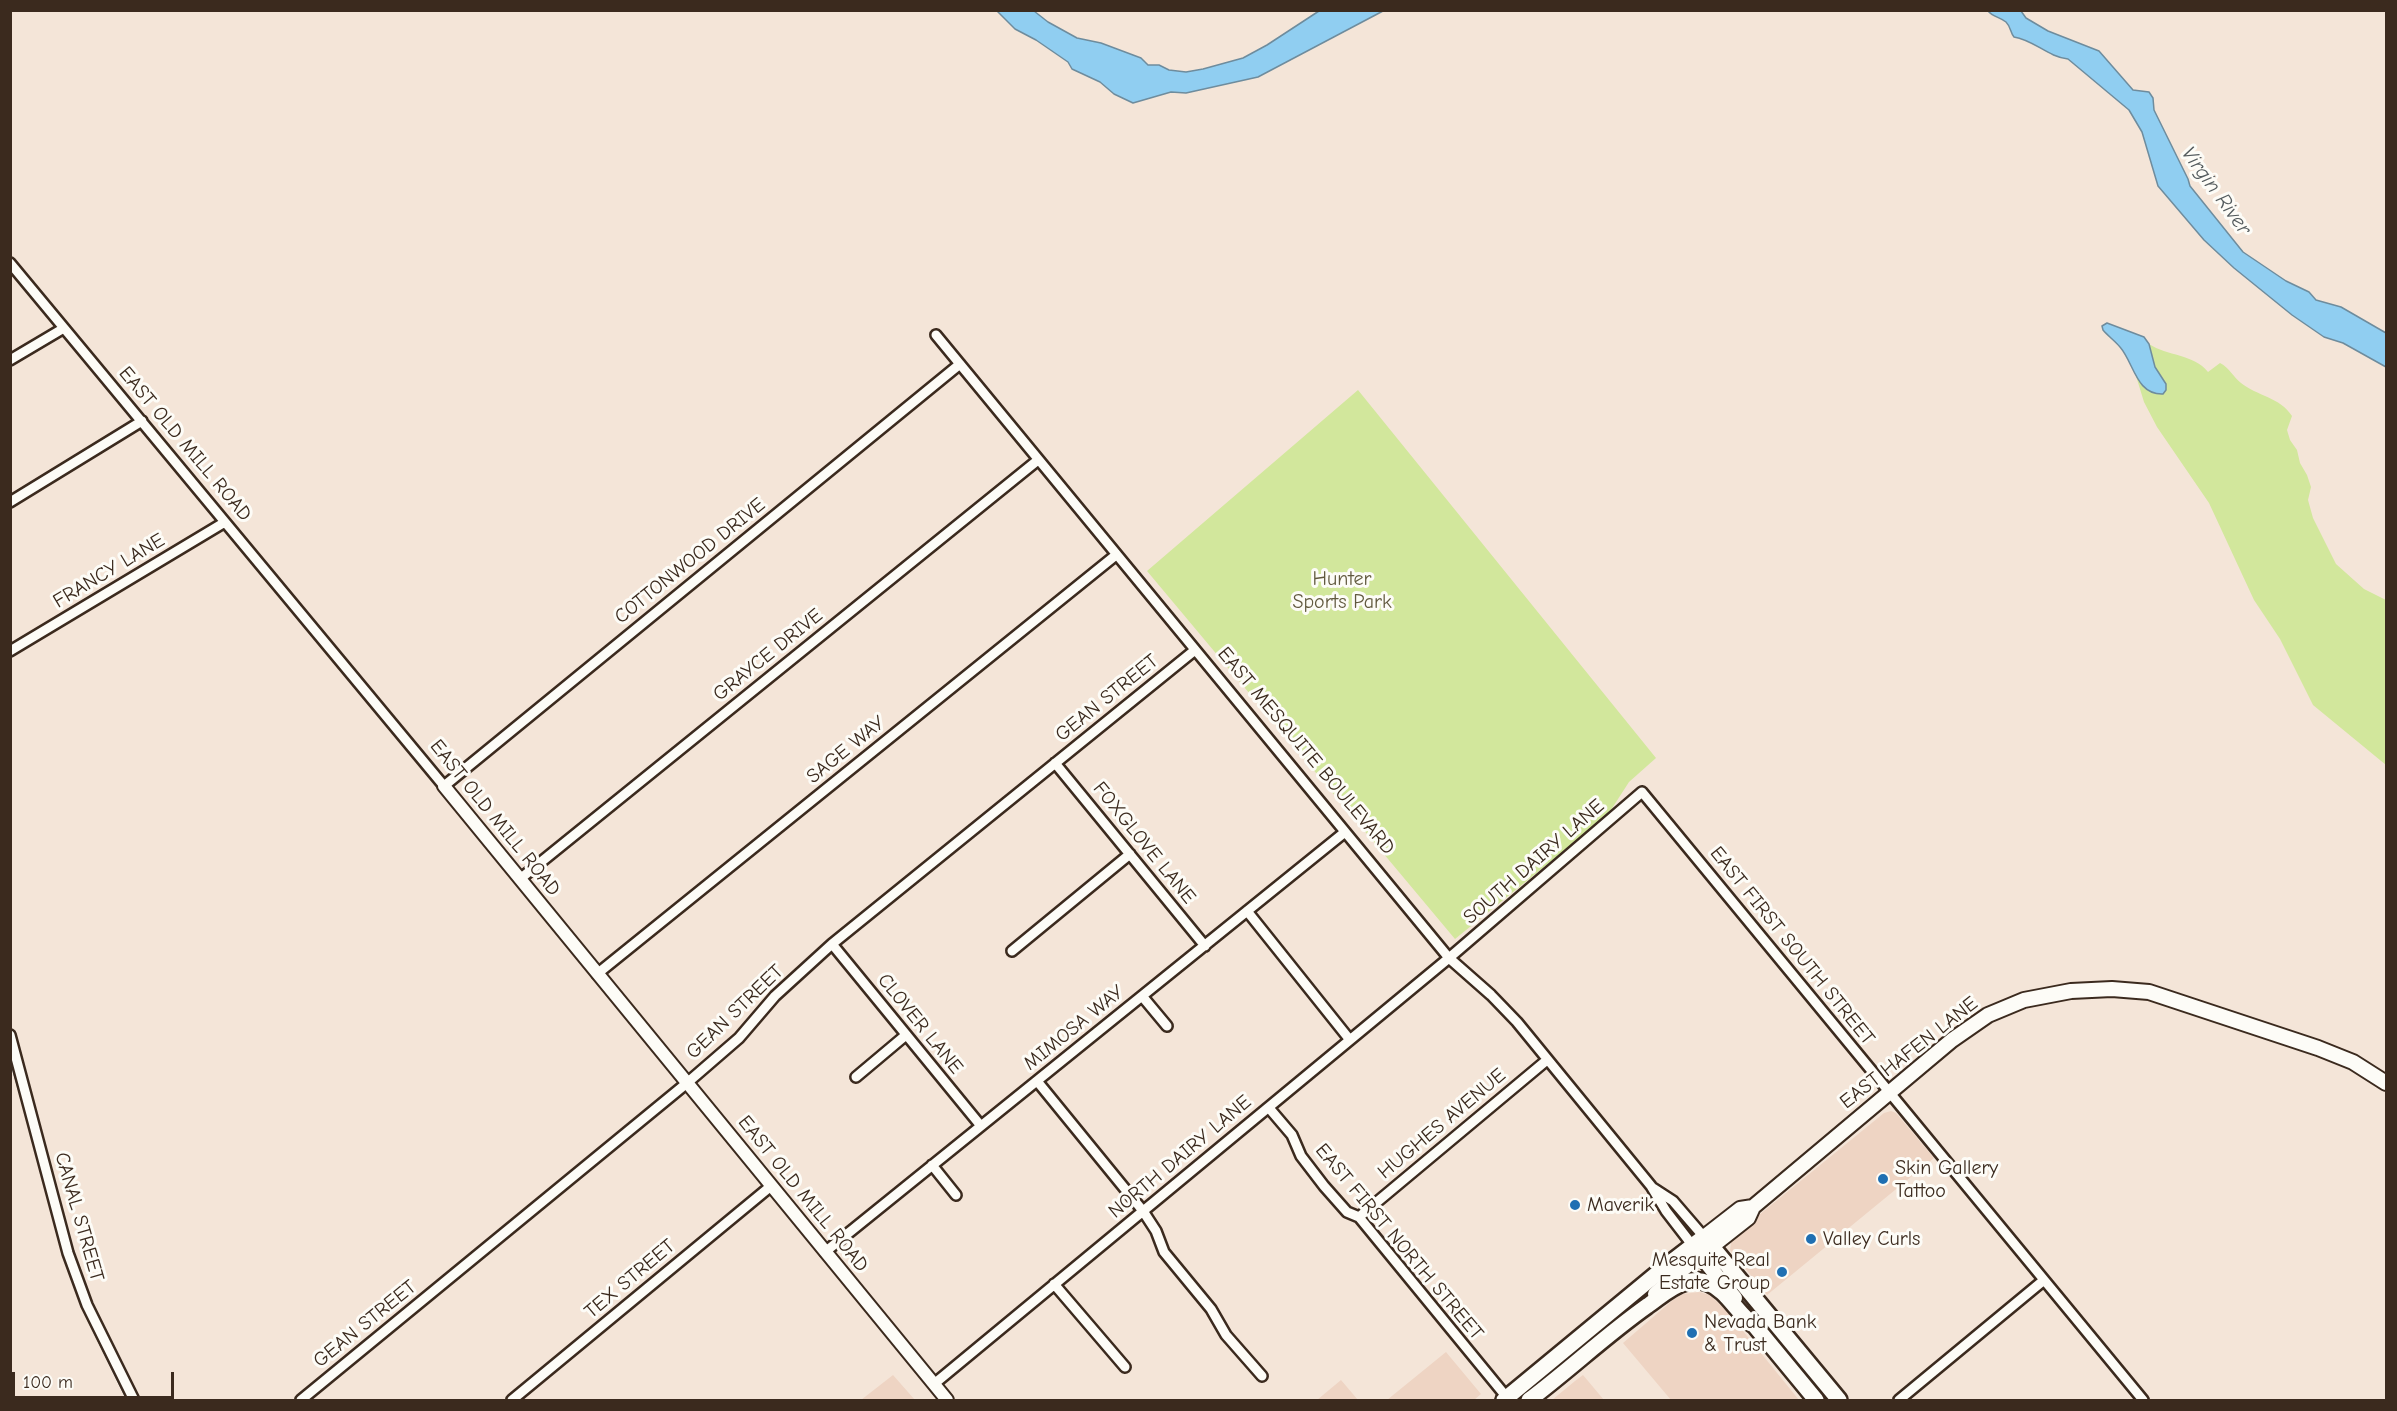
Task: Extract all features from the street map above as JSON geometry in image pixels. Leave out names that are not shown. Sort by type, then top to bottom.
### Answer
[{"type":"main road","name":"EAST HAFEN LANE","points":[[1632,1317],[1702,1246],[1748,1218],[1753,1207],[1952,1040],[1988,1015],[2024,1000],[2071,991],[2112,989],[2150,992],[2319,1048],[2353,1062],[2386,1083]]},
{"type":"main road","name":"EAST MESQUITE BOULEVARD","points":[[1702,1246],[1755,1326],[1816,1401]]},
{"type":"main road","name":"EAST MESQUITE BOULEVARD","points":[[1702,1246],[1839,1401]]},
{"type":"main road","points":[[1506,1400],[1702,1246]]},
{"type":"main road","points":[[1529,1401],[1632,1317],[1675,1287],[1698,1281],[1708,1283],[1721,1291],[1746,1320],[1755,1326]]},
{"type":"street","name":"EAST OLD MILL ROAD","points":[[10,263],[444,786],[947,1401]]},
{"type":"street","points":[[10,360],[64,328]]},
{"type":"street","name":"EAST MESQUITE BOULEVARD","points":[[936,335],[1449,958],[1491,995],[1517,1022],[1651,1186],[1673,1201],[1702,1246]]},
{"type":"street","name":"COTTONWOOD DRIVE","points":[[444,786],[960,364]]},
{"type":"street","points":[[10,502],[141,421]]},
{"type":"street","name":"GRAYCE DRIVE","points":[[520,879],[1038,460]]},
{"type":"street","name":"FRANCY LANE","points":[[10,651],[225,522]]},
{"type":"street","name":"SAGE WAY","points":[[597,974],[1116,555]]},
{"type":"street","name":"GEAN STREET","points":[[301,1401],[687,1083],[738,1038],[775,996],[832,944],[1195,650]]},
{"type":"street","name":"FOXGLOVE LANE","points":[[1055,763],[1204,946]]},
{"type":"street","name":"SOUTH DAIRY LANE","points":[[1449,958],[1642,792]]},
{"type":"street","name":"EAST FIRST SOUTH STREET","points":[[1642,792],[2143,1401]]},
{"type":"street","name":"MIMOSA WAY","points":[[825,1252],[1345,832]]},
{"type":"street","points":[[1012,951],[1130,854]]},
{"type":"street","points":[[1247,912],[1350,1040]]},
{"type":"street","name":"CLOVER LANE","points":[[832,944],[981,1126]]},
{"type":"street","name":"NORTH DAIRY LANE","points":[[933,1384],[1449,958]]},
{"type":"street","points":[[1142,996],[1167,1026]]},
{"type":"street","name":"CANAL STREET","points":[[10,1035],[68,1253],[87,1305],[134,1401]]},
{"type":"street","points":[[855,1077],[906,1035]]},
{"type":"street","name":"HUGHES AVENUE","points":[[1359,1216],[1547,1060]]},
{"type":"street","points":[[1037,1081],[1143,1211],[1156,1231],[1164,1252],[1212,1310],[1226,1335],[1262,1377]]},
{"type":"street","name":"EAST FIRST NORTH STREET","points":[[1269,1108],[1292,1135],[1301,1156],[1324,1186],[1347,1212],[1359,1216],[1506,1400]]},
{"type":"street","points":[[932,1165],[956,1195]]},
{"type":"street","name":"TEX STREET","points":[[512,1401],[771,1186]]},
{"type":"street","points":[[1899,1401],[2044,1280]]},
{"type":"street","points":[[1054,1284],[1125,1367]]},
{"type":"shaded area","points":[[1891,1111],[1896,1113],[1934,1158],[1767,1295],[1730,1250],[1732,1237],[1884,1113]]},
{"type":"shaded area","points":[[1699,1292],[1710,1295],[1726,1310],[1799,1400],[1671,1400],[1623,1343],[1674,1299],[1683,1294]]},
{"type":"shaded area","points":[[1446,1352],[1481,1394],[1474,1400],[1387,1400]]},
{"type":"shaded area","points":[[893,1375],[915,1400],[861,1400]]},
{"type":"shaded area","points":[[1583,1375],[1604,1400],[1552,1400],[1575,1381]]},
{"type":"shaded area","points":[[1341,1380],[1358,1400],[1317,1400]]},
{"type":"green space","points":[[2149,344],[2188,358],[2208,372],[2220,363],[2241,383],[2275,401],[2292,416],[2287,430],[2311,487],[2308,500],[2313,518],[2336,564],[2364,589],[2386,600],[2386,765],[2313,705],[2280,639],[2254,600],[2209,503],[2157,427],[2144,402],[2136,376],[2145,387],[2166,384],[2155,367]]},
{"type":"green space","name":"Hunter Sports Park","points":[[1358,390],[1656,758],[1629,782],[1607,816],[1455,939],[1147,571]]},
{"type":"water","points":[[997,11],[1034,11],[1048,22],[1077,38],[1101,43],[1141,58],[1148,65],[1159,65],[1169,70],[1186,72],[1243,58],[1319,11],[1383,11],[1258,77],[1186,93],[1171,92],[1133,103],[1114,94],[1100,82],[1072,69],[1068,62],[1015,29]]},
{"type":"water","points":[[1988,11],[2021,11],[2026,18],[2048,31],[2099,51],[2133,90],[2149,92],[2153,98],[2154,110],[2190,186],[2243,252],[2286,281],[2309,292],[2316,300],[2341,307],[2386,333],[2386,367],[2343,343],[2324,337],[2292,315],[2234,268],[2204,240],[2158,186],[2142,132],[2129,110],[2068,59],[2014,37],[2006,22]]},
{"type":"water","points":[[2107,323],[2144,337],[2149,344],[2155,367],[2166,384],[2163,394],[2154,393],[2141,384],[2125,354],[2103,330],[2102,326]]},
{"type":"waterway","points":[[10,1057],[27,1116]]},
{"type":"waterway","points":[[72,1275],[88,1318],[128,1400]]},
{"type":"place","name":"Skin Gallery Tattoo","points":[[1883,1179]]},
{"type":"place","name":"Maverik","points":[[1575,1205]]},
{"type":"place","name":"Valley Curls","points":[[1811,1239]]},
{"type":"place","name":"Mesquite Real Estate Group","points":[[1782,1272]]},
{"type":"place","name":"Nevada Bank & Trust","points":[[1692,1333]]},
{"type":"water label","name":"Virgin River","points":[[2216,191]]}]
